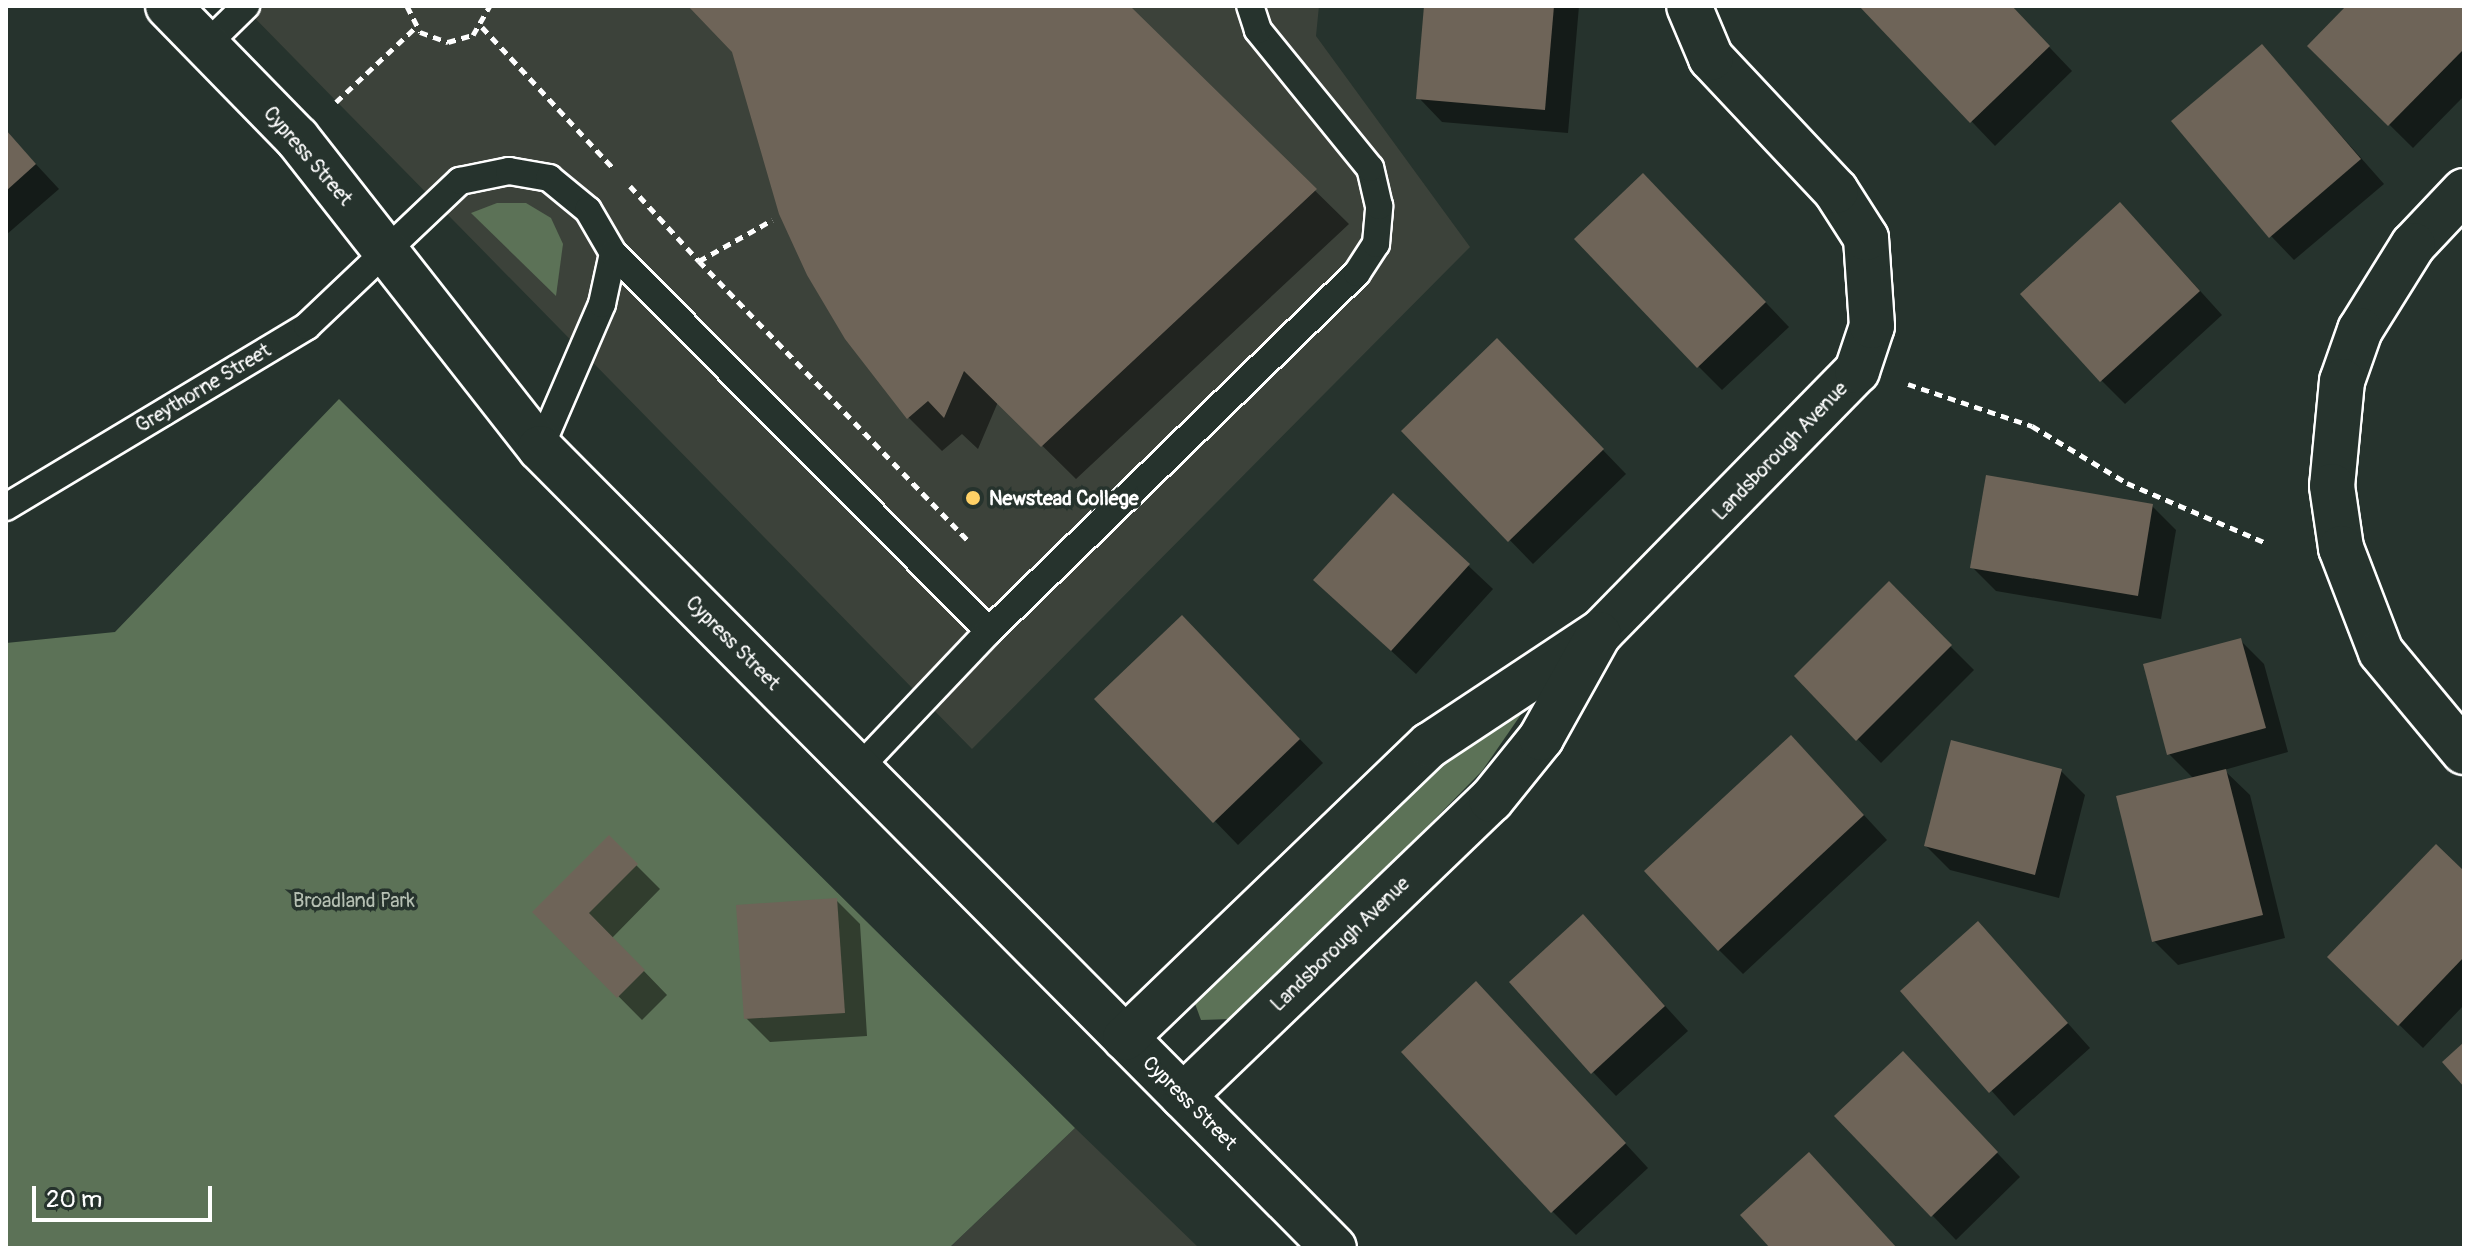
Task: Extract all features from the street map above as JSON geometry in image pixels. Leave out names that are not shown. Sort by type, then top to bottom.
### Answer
[{"type":"street","name":"Cypress Street","points":[[168,6],[297,138],[540,448],[1334,1248]]},
{"type":"street","name":"Landsborough Avenue","points":[[1125,1038],[1430,745],[1601,632],[1857,371],[1872,326],[1866,238],[1836,191],[1711,58],[1689,6]]},
{"type":"street","points":[[2464,191],[2413,245],[2360,330],[2342,381],[2332,486],[2341,548],[2381,652],[2464,752]]},
{"type":"street","name":"Landsborough Avenue","points":[[1183,1096],[1491,800],[1541,738],[1601,632]]},
{"type":"lane","points":[[206,45],[246,6]]},
{"type":"lane","points":[[858,769],[989,631],[1357,273],[1376,244],[1379,206],[1370,168],[1258,30],[1250,6]]},
{"type":"lane","name":"Greythorne Street","points":[[6,507],[307,326],[460,181],[509,171],[549,178],[588,210],[613,253],[989,631]]},
{"type":"lane","points":[[540,448],[602,304],[613,253]]},
{"type":"path","points":[[407,6],[416,27],[448,42],[482,27],[490,6]]},
{"type":"path","points":[[297,138],[416,27]]},
{"type":"path","points":[[482,27],[699,261],[977,550]]},
{"type":"path","points":[[699,261],[772,220]]},
{"type":"path","points":[[1857,371],[2032,426],[2127,483],[2266,543]]},
{"type":"shaded area","name":"Newstead College","points":[[243,6],[1319,6],[1316,36],[1470,247],[972,749]]},
{"type":"shaded area","points":[[1075,1128],[1199,1248],[949,1248]]},
{"type":"green space","points":[[497,203],[526,203],[551,218],[563,244],[556,296],[471,213]]},
{"type":"green space","name":"Broadland Park","points":[[339,399],[1075,1128],[949,1248],[6,1248],[6,643],[115,632]]},
{"type":"green space","points":[[1529,703],[1482,771],[1331,924],[1232,1019],[1201,1020],[1194,1001],[1453,741]]},
{"type":"building","points":[[688,6],[1130,6],[1317,189],[1041,447],[964,371],[944,418],[928,401],[907,419],[845,339],[807,275],[779,214],[732,52]]},
{"type":"building","points":[[1424,6],[1554,6],[1545,110],[1416,99]]},
{"type":"building","points":[[1859,6],[2012,6],[2050,46],[1970,123]]},
{"type":"building","points":[[2346,6],[2464,6],[2464,49],[2388,126],[2307,46]]},
{"type":"building","points":[[2262,44],[2361,159],[2269,238],[2171,121]]},
{"type":"building","points":[[6,130],[36,164],[6,191]]},
{"type":"building","points":[[1643,173],[1766,302],[1697,368],[1574,239]]},
{"type":"building","points":[[2120,202],[2200,291],[2100,382],[2020,294]]},
{"type":"building","points":[[1497,338],[1604,449],[1508,542],[1401,431]]},
{"type":"building","points":[[1986,475],[2153,504],[2138,596],[1970,568]]},
{"type":"building","points":[[1393,493],[1470,564],[1391,651],[1313,580]]},
{"type":"building","points":[[1889,581],[1952,645],[1856,741],[1794,676]]},
{"type":"building","points":[[1182,615],[1300,739],[1213,823],[1094,699]]},
{"type":"building","points":[[2241,638],[2266,728],[2167,755],[2143,664]]},
{"type":"building","points":[[1791,735],[1864,815],[1718,951],[1644,871]]},
{"type":"building","points":[[1951,740],[2062,769],[2035,875],[1924,846]]},
{"type":"building","points":[[2226,769],[2263,915],[2152,942],[2116,796]]},
{"type":"building","points":[[609,835],[638,864],[589,913],[645,970],[617,998],[532,912]]},
{"type":"building","points":[[2436,844],[2464,871],[2464,957],[2398,1026],[2327,957]]},
{"type":"building","points":[[837,898],[845,1013],[744,1019],[736,905]]},
{"type":"building","points":[[1583,914],[1665,1006],[1591,1074],[1509,982]]},
{"type":"building","points":[[1978,921],[2068,1023],[1989,1093],[1900,991]]},
{"type":"building","points":[[1476,981],[1626,1143],[1551,1213],[1401,1052]]},
{"type":"building","points":[[2464,1042],[2464,1087],[2442,1062]]},
{"type":"building","points":[[1903,1051],[1998,1152],[1931,1217],[1834,1116]]},
{"type":"building","points":[[1809,1152],[1897,1248],[1770,1248],[1740,1215]]},
{"type":"place","name":"Newstead College","points":[[973,498]]}]
